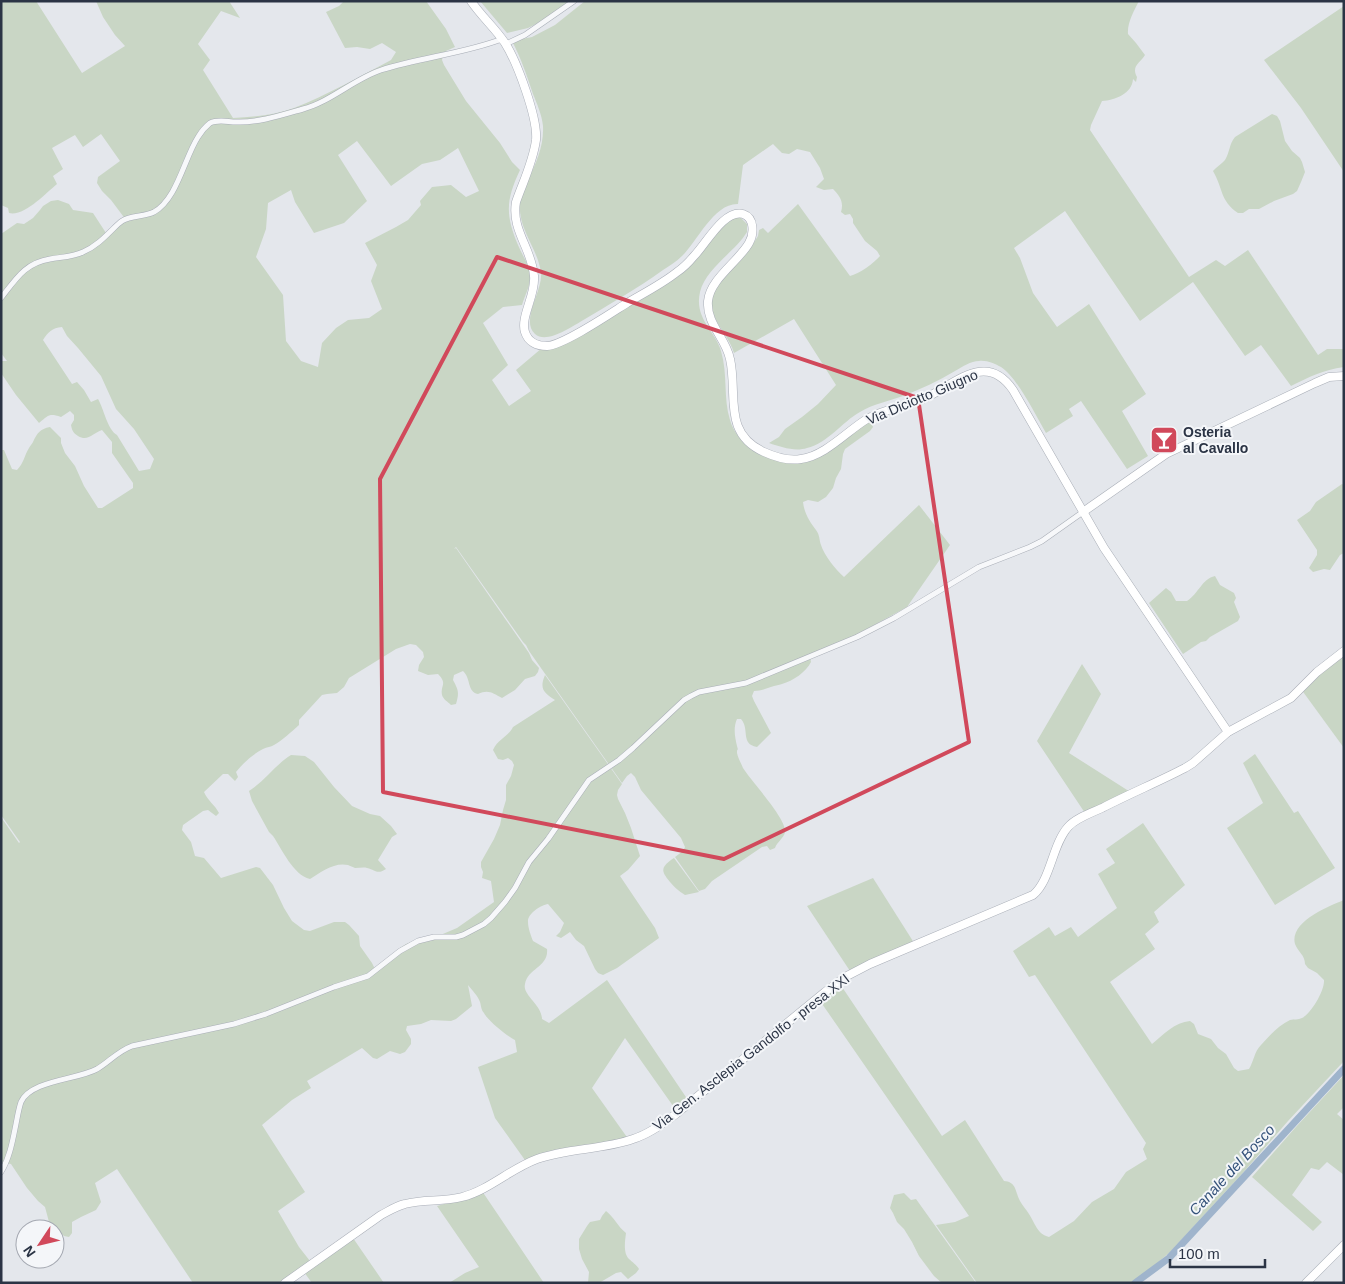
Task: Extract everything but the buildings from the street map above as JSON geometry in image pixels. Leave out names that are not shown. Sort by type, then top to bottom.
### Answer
[{"type":"main road","name":"Via Diciotto Giugno","points":[[470,1],[504,42],[519,72],[536,127],[534,151],[516,202],[515,210],[517,227],[530,256],[535,276],[534,287],[523,326],[527,337],[532,342],[548,346],[580,331],[678,272],[729,215],[736,213],[747,216],[752,223],[752,237],[748,245],[713,287],[709,296],[708,312],[730,358],[733,409],[737,425],[740,432],[752,445],[761,451],[778,457],[798,460],[807,458],[826,448],[879,413],[922,399],[966,375],[982,371],[990,371],[999,375],[1008,383],[1104,548],[1228,732]]},
{"type":"main road","points":[[1083,512],[1158,459],[1186,444],[1315,383],[1329,377],[1344,376]]},
{"type":"main road","name":"Via Gen. Asclepia Gandolfo - presa XXI","points":[[285,1283],[392,1209],[404,1204],[462,1197],[474,1193],[537,1159],[625,1142],[652,1130],[676,1114],[845,977],[870,964],[1033,895],[1040,887],[1060,840],[1071,824],[1193,763],[1228,732],[1291,698],[1317,672],[1344,651]]},
{"type":"main road","points":[[1306,1283],[1344,1245]]},
{"type":"street","points":[[1,298],[21,273],[37,262],[84,252],[100,241],[121,222],[154,212],[162,206],[174,189],[196,140],[210,123],[216,121],[254,121],[308,108],[380,70],[504,42],[525,35],[574,1]]},
{"type":"street","points":[[1,1172],[9,1156],[22,1101],[31,1091],[47,1084],[88,1073],[121,1050],[132,1046],[234,1024],[285,1007],[334,987],[368,976],[400,951],[418,941],[434,937],[456,937],[484,924],[505,902],[529,862],[548,839],[589,780],[634,748],[684,700],[709,690],[746,682],[857,637],[894,618],[979,567],[1042,541],[1083,512]]},
{"type":"highlighted area","points":[[497,257],[918,398],[969,742],[724,859],[383,792],[380,479]]},
{"type":"green space","points":[[1,1],[36,1],[82,73],[125,46],[103,17],[96,1],[229,1],[240,18],[221,11],[198,44],[210,60],[203,70],[233,118],[264,115],[294,108],[331,92],[391,60],[396,52],[382,43],[370,49],[345,48],[326,12],[339,6],[344,1],[426,1],[446,29],[455,47],[446,51],[443,55],[444,65],[466,101],[520,170],[512,190],[509,216],[514,234],[527,263],[530,279],[529,286],[522,305],[503,307],[483,323],[508,365],[492,380],[509,406],[531,391],[516,370],[542,348],[673,278],[730,217],[740,217],[747,224],[747,232],[708,275],[703,283],[699,301],[702,317],[721,351],[728,412],[731,424],[736,432],[753,449],[805,461],[870,419],[873,427],[870,431],[845,449],[841,469],[833,488],[826,497],[818,502],[808,500],[803,502],[806,514],[818,534],[825,553],[844,577],[919,505],[950,545],[907,607],[858,634],[810,657],[811,662],[806,669],[790,681],[754,691],[752,696],[754,701],[771,733],[757,747],[752,745],[747,739],[744,723],[741,719],[737,719],[735,729],[737,753],[743,768],[780,818],[785,832],[775,848],[770,850],[767,846],[762,847],[712,881],[705,889],[699,891],[675,857],[685,847],[681,838],[641,790],[631,773],[622,783],[456,547],[454,549],[456,548],[539,668],[535,676],[525,679],[515,690],[502,698],[490,692],[478,694],[472,691],[463,671],[454,675],[453,680],[458,694],[456,704],[451,705],[444,699],[442,692],[443,680],[441,677],[438,674],[428,675],[418,671],[424,657],[423,652],[416,645],[410,644],[396,649],[349,678],[344,687],[337,693],[322,695],[299,720],[299,725],[281,741],[256,753],[245,762],[236,772],[238,777],[235,781],[228,774],[223,774],[204,792],[219,813],[216,816],[208,810],[203,811],[183,825],[182,830],[191,842],[195,856],[204,858],[221,878],[256,867],[260,868],[273,885],[292,921],[304,930],[310,931],[334,922],[345,922],[359,936],[360,946],[376,971],[397,950],[406,944],[431,939],[457,928],[494,902],[491,881],[482,878],[481,862],[500,825],[506,800],[506,785],[514,765],[508,758],[498,759],[493,750],[513,727],[555,700],[544,690],[542,684],[545,675],[622,784],[618,790],[618,799],[631,828],[640,856],[620,876],[655,928],[659,938],[617,968],[603,975],[598,973],[584,946],[570,932],[561,938],[556,936],[564,923],[548,904],[545,905],[532,913],[528,922],[533,941],[547,949],[547,955],[542,964],[530,974],[525,988],[539,1009],[542,1019],[549,1023],[607,980],[690,1103],[678,1113],[625,1038],[592,1088],[629,1140],[527,1163],[495,1118],[478,1067],[517,1052],[515,1040],[498,1028],[486,1016],[478,998],[468,985],[472,1006],[456,1019],[451,1021],[431,1020],[407,1026],[406,1030],[411,1039],[411,1044],[405,1052],[400,1054],[390,1051],[377,1059],[373,1058],[362,1048],[307,1081],[311,1088],[292,1100],[262,1125],[305,1192],[278,1211],[299,1247],[310,1261],[353,1238],[384,1283],[312,1283],[301,1268],[279,1283],[193,1283],[117,1169],[95,1183],[101,1202],[96,1210],[72,1222],[72,1233],[69,1237],[65,1236],[65,1219],[48,1219],[45,1207],[27,1188],[11,1164],[1,1162],[1,817],[20,842],[1,815],[1,450],[4,450],[12,469],[17,470],[41,430],[50,427],[61,438],[65,453],[75,466],[84,486],[98,508],[102,508],[133,488],[133,483],[112,453],[112,442],[102,430],[88,438],[78,436],[74,433],[71,425],[74,415],[70,411],[61,417],[49,416],[39,423],[1,373],[1,361],[7,361],[1,353],[1,234],[17,223],[24,224],[33,218],[43,206],[51,201],[58,200],[69,204],[73,210],[93,213],[106,233],[126,220],[97,183],[98,177],[120,161],[101,134],[83,147],[75,135],[52,148],[63,169],[53,176],[57,184],[28,208],[15,213],[9,213],[8,208],[1,205]],"holes":[[[357,141],[391,186],[422,164],[440,160],[458,148],[479,191],[466,197],[451,185],[432,187],[420,201],[421,205],[408,220],[365,243],[377,265],[371,281],[382,309],[369,318],[348,320],[336,328],[322,343],[318,367],[301,361],[286,341],[283,295],[256,257],[266,229],[268,203],[291,190],[295,202],[314,233],[344,223],[367,201],[338,155]],[[62,327],[67,336],[101,376],[116,409],[134,429],[154,459],[150,469],[139,471],[108,424],[98,399],[91,402],[77,382],[72,384],[43,340],[56,328]]]},
{"type":"green space","points":[[480,1],[570,1],[550,17],[528,28],[507,33]]},
{"type":"green space","points":[[585,1],[1139,1],[1131,17],[1128,30],[1128,34],[1145,55],[1135,70],[1136,82],[1133,79],[1130,89],[1122,95],[1102,101],[1090,130],[1189,277],[1216,260],[1225,266],[1248,250],[1318,355],[1327,349],[1344,349],[1344,367],[1323,372],[1291,386],[1261,345],[1245,356],[1193,282],[1140,321],[1065,211],[1014,248],[1020,258],[1033,293],[1057,327],[1089,304],[1146,394],[1122,411],[1148,456],[1127,469],[1081,401],[1069,409],[1073,416],[1046,433],[1026,397],[1007,372],[1001,367],[982,361],[970,363],[916,391],[865,409],[853,416],[822,442],[815,445],[802,449],[793,449],[769,443],[779,437],[785,429],[818,404],[836,385],[794,319],[734,353],[713,312],[711,299],[714,288],[753,244],[759,230],[763,228],[768,233],[798,204],[850,276],[866,268],[880,256],[865,241],[853,223],[850,214],[845,215],[841,212],[842,202],[833,189],[824,190],[816,187],[824,179],[820,168],[810,152],[797,149],[789,154],[782,153],[773,144],[743,165],[738,204],[729,205],[714,216],[688,250],[677,260],[633,290],[570,328],[558,334],[540,337],[531,328],[530,321],[541,280],[541,273],[522,221],[520,201],[539,154],[543,126],[526,74],[512,41],[532,37],[555,25]]},
{"type":"green space","points":[[1344,6],[1344,172],[1301,108],[1264,60]]},
{"type":"green space","points":[[1272,114],[1277,116],[1280,121],[1285,141],[1300,158],[1305,172],[1297,191],[1293,194],[1259,209],[1249,209],[1243,213],[1238,213],[1225,199],[1213,171],[1225,160],[1235,137]]},
{"type":"green space","points":[[1342,484],[1344,485],[1344,553],[1340,555],[1330,570],[1324,569],[1313,572],[1309,568],[1317,555],[1317,550],[1297,520],[1310,511],[1316,502]]},
{"type":"green space","points":[[1215,576],[1220,585],[1234,593],[1236,598],[1234,602],[1240,617],[1238,621],[1183,654],[1149,603],[1166,588],[1171,592],[1176,601],[1187,601],[1207,580]]},
{"type":"green space","points":[[1344,653],[1344,748],[1301,689]]},
{"type":"green space","points":[[1082,664],[1101,694],[1069,753],[1135,795],[1087,816],[1037,741]]},
{"type":"green space","points":[[1255,754],[1294,813],[1298,811],[1335,868],[1275,905],[1227,828],[1263,803],[1243,763]]},
{"type":"green space","points":[[291,755],[305,756],[314,762],[352,806],[380,816],[391,826],[397,834],[392,837],[378,860],[386,869],[378,872],[343,864],[328,868],[310,879],[304,877],[293,867],[269,832],[252,801],[249,791]]},
{"type":"green space","points":[[1143,823],[1185,885],[1154,912],[1159,922],[1145,934],[1155,949],[1110,982],[1152,1044],[1174,1026],[1190,1021],[1194,1024],[1198,1034],[1211,1039],[1226,1054],[1234,1068],[1238,1071],[1249,1069],[1257,1051],[1267,1038],[1286,1022],[1306,1016],[1322,990],[1324,980],[1308,968],[1295,944],[1295,936],[1298,929],[1312,916],[1344,900],[1344,1061],[1170,1252],[1132,1283],[977,1283],[936,1225],[955,1222],[969,1216],[818,998],[838,981],[942,1136],[965,1120],[1004,1181],[1011,1183],[1015,1188],[1020,1201],[1037,1228],[1045,1236],[1049,1237],[1074,1221],[1092,1202],[1114,1189],[1126,1172],[1147,1159],[1143,1149],[1146,1143],[1035,975],[1029,977],[1013,951],[1049,927],[1055,936],[1071,927],[1078,937],[1117,908],[1098,874],[1115,863],[1106,849]]},
{"type":"green space","points":[[674,858],[699,892],[685,895],[675,888],[667,878],[663,872],[664,866]]},
{"type":"green space","points":[[873,878],[916,946],[852,974],[807,906]]},
{"type":"green space","points":[[1344,1075],[1344,1107],[1337,1114],[1344,1120],[1344,1175],[1327,1162],[1319,1170],[1311,1168],[1292,1195],[1322,1222],[1313,1231],[1252,1177]]},
{"type":"green space","points":[[482,1191],[544,1283],[449,1283],[479,1267],[437,1206],[473,1196]]},
{"type":"green space","points":[[904,1193],[911,1200],[916,1199],[976,1283],[942,1283],[934,1276],[919,1256],[904,1229],[897,1222],[890,1208],[894,1195]]},
{"type":"green space","points":[[606,1211],[626,1233],[626,1254],[639,1269],[628,1279],[621,1272],[599,1283],[588,1283],[589,1272],[582,1259],[579,1239],[590,1222],[600,1220]]},
{"type":"waterway","name":"Canale del Bosco","points":[[1135,1283],[1169,1258],[1344,1069]]},
{"type":"place","name":"Osteria al Cavallo","points":[[1164,440]]}]
